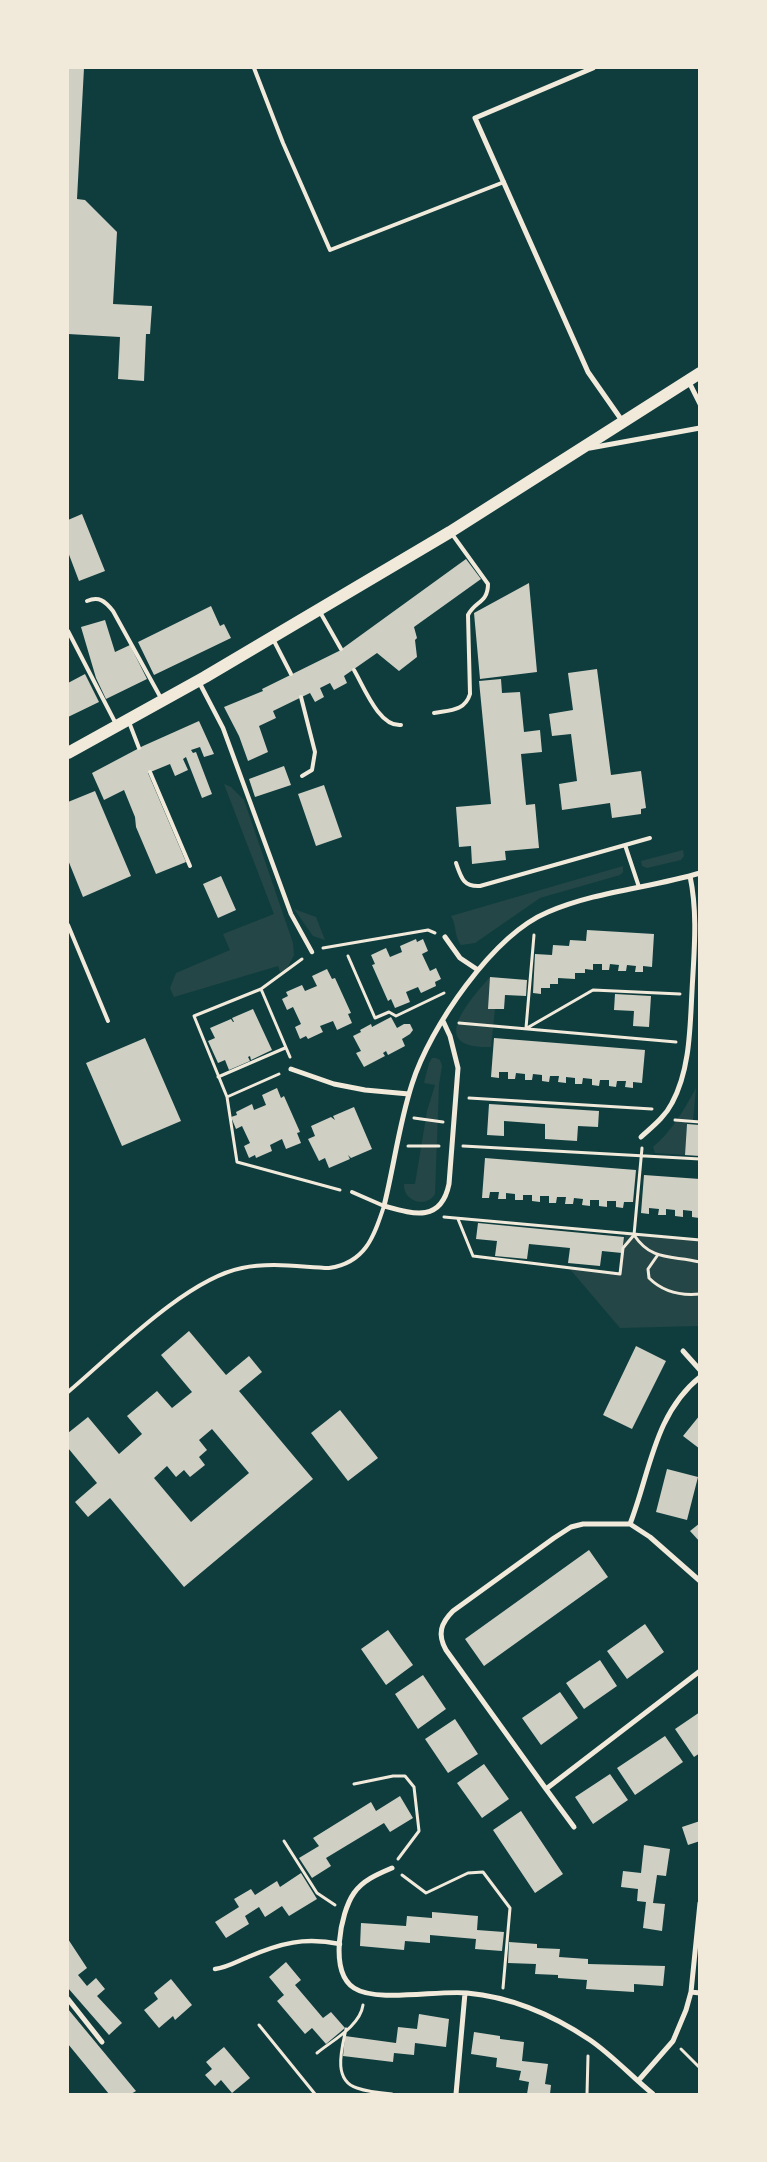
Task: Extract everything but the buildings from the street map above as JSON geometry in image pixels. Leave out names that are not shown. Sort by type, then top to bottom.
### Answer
[{"type":"main road","points":[[68,753],[319,611],[582,450],[700,374]]},
{"type":"street","points":[[593,68],[475,118],[588,372],[624,423]]},
{"type":"street","points":[[688,381],[700,404]]},
{"type":"street","points":[[582,450],[700,428]]},
{"type":"street","points":[[198,681],[224,728],[291,914],[312,952]]},
{"type":"street","points":[[443,1021],[450,1036],[456,1060],[453,1146],[446,1196],[439,1206],[429,1212],[410,1213],[384,1206],[408,1094],[418,1067],[443,1021],[478,970],[510,937],[547,912],[573,903],[700,873]]},
{"type":"street","points":[[641,1137],[668,1110],[680,1084],[688,1043],[696,918],[690,876]]},
{"type":"street","points":[[444,937],[460,958],[478,970]]},
{"type":"street","points":[[292,1066],[334,1084],[365,1090],[408,1094]]},
{"type":"street","points":[[683,1351],[700,1370]]},
{"type":"street","points":[[630,1524],[637,1507],[649,1458],[664,1422],[687,1388],[700,1377]]},
{"type":"street","points":[[574,1827],[446,1650],[441,1638],[442,1625],[453,1611],[571,1527],[583,1524],[630,1524],[650,1537],[700,1581]]},
{"type":"street","points":[[546,1789],[700,1671]]},
{"type":"street","points":[[392,1868],[372,1877],[361,1885],[350,1900],[346,1912],[338,1958],[341,1973],[353,1987],[365,1992],[394,1995],[465,1993],[516,2002],[549,2016],[591,2040],[653,2094]]},
{"type":"street","points":[[638,2082],[673,2041],[686,2010],[691,1992],[700,1903]]},
{"type":"street","points":[[215,1969],[279,1944],[327,1942],[340,1944]]},
{"type":"street","points":[[691,1992],[700,1993]]},
{"type":"street","points":[[456,2094],[465,1993]]},
{"type":"street","points":[[68,1999],[102,2042]]},
{"type":"lane","points":[[254,68],[283,143],[330,250],[504,182]]},
{"type":"lane","points":[[434,713],[462,708],[468,702],[470,694],[468,615],[471,609],[485,599],[488,591],[488,584],[450,532]]},
{"type":"lane","points":[[87,601],[94,598],[101,600],[113,611],[162,701]]},
{"type":"lane","points":[[319,611],[341,649]]},
{"type":"lane","points":[[68,631],[122,723],[140,748]]},
{"type":"lane","points":[[272,638],[291,674]]},
{"type":"lane","points":[[354,670],[382,718],[393,725],[401,725]]},
{"type":"lane","points":[[301,697],[315,752],[312,770],[302,776]]},
{"type":"lane","points":[[150,772],[190,866]]},
{"type":"lane","points":[[456,863],[463,882],[469,887],[480,886],[650,838]]},
{"type":"lane","points":[[625,845],[639,887]]},
{"type":"lane","points":[[68,925],[108,1021]]},
{"type":"lane","points":[[68,1392],[158,1315],[189,1292],[217,1276],[252,1266],[330,1268],[348,1264],[360,1255],[370,1242],[384,1206],[352,1192]]},
{"type":"path","points":[[526,1029],[535,920]]},
{"type":"path","points":[[352,1192],[237,1162],[227,1098],[194,1016],[261,989],[312,952],[324,948],[428,930],[444,937]]},
{"type":"path","points":[[348,956],[375,1018],[389,1012],[396,1016],[470,981]]},
{"type":"path","points":[[227,1098],[292,1066],[261,989]]},
{"type":"path","points":[[526,1029],[593,990],[692,995]]},
{"type":"path","points":[[443,1021],[688,1043]]},
{"type":"path","points":[[218,1077],[285,1048]]},
{"type":"path","points":[[456,1098],[668,1110]]},
{"type":"path","points":[[404,1117],[454,1123]]},
{"type":"path","points":[[660,1119],[700,1122]]},
{"type":"path","points":[[458,1219],[473,1256],[620,1274],[624,1248],[634,1235],[642,1155],[641,1137]]},
{"type":"path","points":[[397,1146],[453,1146],[700,1159]]},
{"type":"path","points":[[429,1212],[458,1219],[700,1240]]},
{"type":"path","points":[[634,1235],[639,1243],[658,1256],[700,1262]]},
{"type":"path","points":[[658,1256],[648,1269],[649,1278],[658,1287],[678,1294],[700,1294]]},
{"type":"path","points":[[354,1784],[393,1776],[405,1776],[414,1787],[418,1831],[392,1868],[426,1893],[468,1873],[483,1872],[510,1908],[502,1999]]},
{"type":"path","points":[[284,1841],[317,1893],[346,1912]]},
{"type":"path","points":[[317,2053],[357,2020],[362,2013],[365,1992]]},
{"type":"path","points":[[259,2025],[315,2094]]},
{"type":"path","points":[[346,2030],[339,2059],[345,2081],[355,2088],[392,2094]]},
{"type":"path","points":[[587,2094],[591,2040]]},
{"type":"path","points":[[673,2041],[700,2068]]},
{"type":"shaded area","points":[[224,784],[231,787],[244,800],[293,943],[294,955],[286,971],[280,972],[278,966],[174,997],[170,988],[176,973],[230,950],[223,934],[274,914]]},
{"type":"shaded area","points":[[683,850],[684,856],[681,860],[647,868],[642,866],[641,861]]},
{"type":"shaded area","points":[[623,866],[623,872],[620,875],[540,898],[475,943],[461,945],[459,942],[451,916]]},
{"type":"shaded area","points":[[294,909],[316,917],[325,940],[313,936]]},
{"type":"shaded area","points":[[490,977],[495,1009],[491,1047],[471,1046],[460,1040],[456,1032],[458,1022],[472,999]]},
{"type":"shaded area","points":[[432,1058],[440,1060],[442,1066],[439,1085],[435,1194],[431,1199],[421,1202],[411,1199],[407,1195],[404,1184],[415,1184],[427,1111],[435,1085],[424,1083]]},
{"type":"shaded area","points":[[696,1088],[693,1121],[687,1121],[685,1155],[655,1153],[653,1147],[672,1127]]},
{"type":"shaded area","points":[[625,1234],[699,1240],[699,1326],[620,1328],[569,1268],[620,1274]]}]
